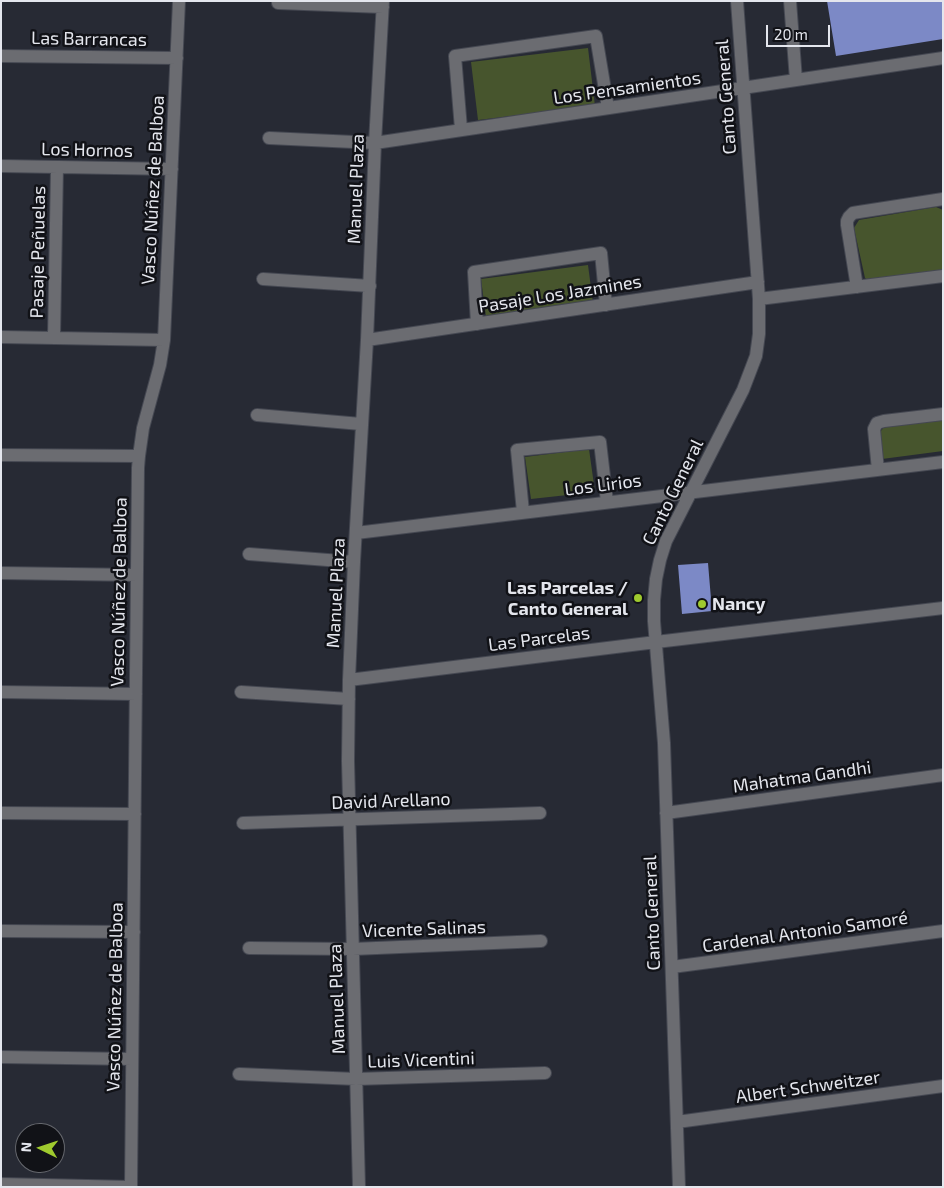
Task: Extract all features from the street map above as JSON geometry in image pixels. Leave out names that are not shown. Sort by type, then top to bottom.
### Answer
[{"type":"street","name":"Vasco Núñez de Balboa","points":[[131,1187],[139,456],[143,428],[160,365],[164,340],[179,1]]},
{"type":"street","name":"Canto General","points":[[679,1187],[663,725],[654,621],[654,600],[656,579],[666,541],[743,390],[756,356],[760,300],[737,1]]},
{"type":"street","points":[[790,1],[796,80]]},
{"type":"street","points":[[278,3],[383,4]]},
{"type":"street","name":"Manuel Plaza","points":[[359,1187],[348,761],[349,680],[383,4]]},
{"type":"street","points":[[461,129],[455,56],[464,54],[596,36],[608,108]]},
{"type":"street","name":"Las Barrancas","points":[[1,56],[177,58]]},
{"type":"street","name":"Los Pensamientos","points":[[269,138],[375,143],[943,58]]},
{"type":"street","name":"Los Hornos","points":[[1,166],[172,169]]},
{"type":"street","name":"Pasaje Peñuelas","points":[[54,338],[57,167]]},
{"type":"street","points":[[856,287],[847,225],[849,217],[853,213],[943,199]]},
{"type":"street","points":[[477,324],[474,272],[601,253],[606,305]]},
{"type":"street","points":[[760,300],[943,276]]},
{"type":"street","points":[[263,279],[370,286]]},
{"type":"street","name":"Pasaje Los Jazmines","points":[[367,340],[758,282]]},
{"type":"street","points":[[1,337],[164,340]]},
{"type":"street","points":[[257,414],[361,424]]},
{"type":"street","points":[[878,470],[874,429],[877,423],[943,414]]},
{"type":"street","points":[[523,512],[517,450],[600,442],[607,502]]},
{"type":"street","points":[[1,455],[139,456]]},
{"type":"street","name":"Los Lirios","points":[[356,533],[943,462]]},
{"type":"street","points":[[249,554],[354,562]]},
{"type":"street","points":[[1,573],[137,575]]},
{"type":"street","name":"Las Parcelas","points":[[349,680],[943,608]]},
{"type":"street","points":[[1,692],[136,694]]},
{"type":"street","points":[[240,692],[349,699]]},
{"type":"street","name":"Mahatma Gandhi","points":[[666,813],[943,775]]},
{"type":"street","points":[[1,813],[135,814]]},
{"type":"street","name":"David Arellano","points":[[243,823],[540,813]]},
{"type":"street","points":[[1,931],[134,932]]},
{"type":"street","name":"Cardenal Antonio Samoré","points":[[672,967],[943,931]]},
{"type":"street","name":"Vicente Salinas","points":[[249,948],[353,949],[541,941]]},
{"type":"street","points":[[1,1057],[132,1059]]},
{"type":"street","name":"Luis Vicentini","points":[[239,1074],[356,1079],[545,1073]]},
{"type":"street","name":"Albert Schweitzer","points":[[677,1122],[943,1086]]},
{"type":"street","points":[[1,1184],[131,1187]]},
{"type":"green space","points":[[588,48],[595,106],[478,120],[471,62]]},
{"type":"green space","points":[[936,207],[943,210],[943,275],[873,284],[865,278],[854,228],[859,220]]},
{"type":"green space","points":[[588,265],[593,303],[486,317],[481,279]]},
{"type":"green space","points":[[943,420],[943,451],[882,459],[880,432],[885,426]]},
{"type":"green space","points":[[589,449],[595,492],[531,499],[525,457]]},
{"type":"building","points":[[827,1],[943,1],[943,39],[836,56]]},
{"type":"building","points":[[708,563],[712,611],[682,614],[678,565]]},
{"type":"place","name":"Las Parcelas / Canto General","points":[[638,598]]},
{"type":"place","name":"Nancy","points":[[702,604]]}]
